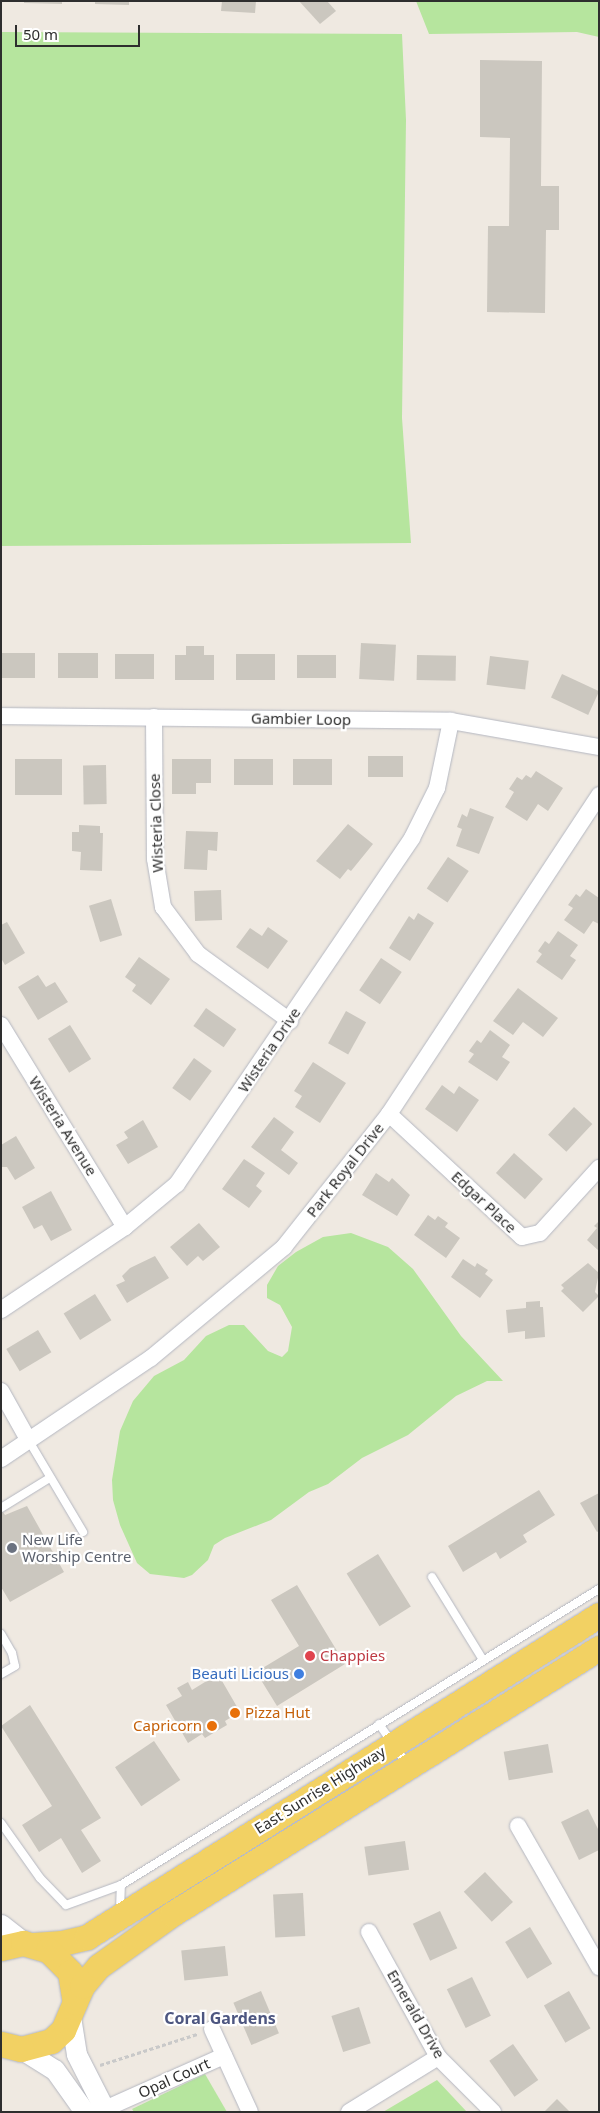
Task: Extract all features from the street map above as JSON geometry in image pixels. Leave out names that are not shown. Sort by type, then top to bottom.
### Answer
[{"type":"main road","name":"East Sunrise Highway","points":[[19,1946],[75,1941],[120,1916],[599,1615]]},
{"type":"main road","name":"East Sunrise Highway","points":[[8,2046],[51,2041],[73,2009],[90,1976],[110,1958],[172,1914],[408,1765],[599,1648]]},
{"type":"main road","points":[[1,1926],[19,1946],[48,1950],[65,1966],[75,1986],[73,2009]]},
{"type":"street","name":"Gambier Loop","points":[[1,716],[451,721],[599,747]]},
{"type":"street","name":"Wisteria Close","points":[[154,717],[155,859],[163,907],[198,954],[290,1020]]},
{"type":"street","name":"Wisteria Drive","points":[[1,1310],[125,1227],[177,1184],[412,838],[437,788],[451,721]]},
{"type":"street","name":"Park Royal Drive","points":[[1,1459],[151,1358],[284,1248],[390,1114],[599,795]]},
{"type":"street","name":"Wisteria Avenue","points":[[1,1025],[125,1227]]},
{"type":"street","name":"Edgar Place","points":[[390,1114],[522,1237],[540,1233],[599,1168]]},
{"type":"street","points":[[1,1392],[29,1441]]},
{"type":"street","points":[[518,1826],[599,1966]]},
{"type":"street","name":"Emerald Drive","points":[[369,1932],[438,2057],[493,2112]]},
{"type":"street","points":[[73,2009],[77,2055],[86,2069],[103,2111]]},
{"type":"street","points":[[212,2029],[250,2112]]},
{"type":"street","points":[[8,2046],[55,2070],[86,2112]]},
{"type":"street","name":"Opal Court","points":[[103,2111],[224,2056]]},
{"type":"street","points":[[349,2112],[438,2057]]},
{"type":"lane","points":[[29,1441],[48,1479],[83,1532]]},
{"type":"lane","points":[[1,1508],[48,1479]]},
{"type":"lane","points":[[432,1577],[483,1660]]},
{"type":"lane","points":[[1,1823],[40,1878],[66,1904],[122,1885],[599,1589]]},
{"type":"lane","points":[[1,1634],[12,1653],[15,1666],[1,1674]]},
{"type":"lane","points":[[379,1724],[408,1765]]},
{"type":"lane","points":[[120,1916],[122,1885]]},
{"type":"path","points":[[86,2069],[212,2029]]},
{"type":"green space","points":[[416,1],[599,1],[599,37],[577,32],[429,34]]},
{"type":"green space","points":[[1,32],[402,34],[406,120],[402,418],[411,543],[1,546]]},
{"type":"green space","points":[[351,1233],[388,1247],[413,1269],[461,1336],[503,1381],[487,1381],[456,1396],[408,1435],[362,1458],[328,1484],[309,1492],[271,1520],[225,1538],[214,1545],[208,1560],[192,1575],[184,1578],[150,1574],[137,1563],[120,1525],[113,1500],[112,1480],[120,1431],[133,1401],[154,1376],[184,1360],[206,1336],[229,1325],[244,1325],[268,1351],[282,1357],[288,1351],[292,1327],[280,1305],[267,1298],[267,1285],[278,1266],[296,1252],[323,1237]]},
{"type":"green space","points":[[205,2074],[227,2112],[134,2112],[132,2109]]},
{"type":"green space","points":[[437,2080],[467,2112],[383,2112]]},
{"type":"building","points":[[24,1],[62,1],[62,4],[24,3]]},
{"type":"building","points":[[95,1],[129,1],[129,5],[95,4]]},
{"type":"building","points":[[222,1],[256,1],[255,13],[221,11]]},
{"type":"building","points":[[299,1],[327,1],[336,11],[320,24]]},
{"type":"building","points":[[480,60],[542,61],[541,186],[559,186],[559,230],[546,230],[545,313],[487,312],[488,226],[509,226],[510,138],[480,137]]},
{"type":"building","points":[[361,643],[396,645],[394,681],[359,679]]},
{"type":"building","points":[[186,646],[204,646],[204,655],[214,655],[214,680],[175,680],[175,655],[186,655]]},
{"type":"building","points":[[1,653],[35,653],[35,678],[1,678]]},
{"type":"building","points":[[58,653],[98,653],[98,678],[58,678]]},
{"type":"building","points":[[115,654],[154,654],[154,679],[115,679]]},
{"type":"building","points":[[236,654],[275,654],[275,680],[236,680]]},
{"type":"building","points":[[297,655],[336,655],[336,678],[297,678]]},
{"type":"building","points":[[417,655],[456,656],[456,681],[417,680]]},
{"type":"building","points":[[490,656],[529,661],[525,690],[486,685]]},
{"type":"building","points":[[562,674],[599,691],[588,715],[551,698]]},
{"type":"building","points":[[368,756],[403,756],[403,777],[368,777]]},
{"type":"building","points":[[15,759],[62,759],[62,795],[15,795]]},
{"type":"building","points":[[172,759],[211,759],[211,783],[196,783],[196,794],[172,794]]},
{"type":"building","points":[[234,759],[273,759],[273,785],[234,785]]},
{"type":"building","points":[[293,759],[332,759],[332,785],[293,785]]},
{"type":"building","points":[[83,765],[106,765],[107,804],[84,804]]},
{"type":"building","points":[[536,771],[563,788],[548,811],[538,804],[527,821],[505,807],[514,792],[509,789],[517,777],[522,780],[526,775],[531,778]]},
{"type":"building","points":[[470,808],[494,817],[479,854],[456,846],[462,829],[457,827],[462,814],[467,817]]},
{"type":"building","points":[[348,824],[373,844],[351,871],[348,869],[340,879],[316,861]]},
{"type":"building","points":[[79,825],[100,826],[100,833],[103,833],[102,871],[80,870],[81,852],[72,851],[72,832],[79,832]]},
{"type":"building","points":[[186,831],[218,832],[217,851],[208,850],[207,870],[184,869]]},
{"type":"building","points":[[448,857],[469,871],[447,902],[427,889]]},
{"type":"building","points":[[586,889],[599,898],[599,924],[593,921],[584,934],[564,920],[573,908],[568,905],[576,894],[580,897]]},
{"type":"building","points":[[221,890],[222,920],[195,921],[194,891]]},
{"type":"building","points":[[111,899],[122,935],[100,942],[89,906]]},
{"type":"building","points":[[418,913],[434,923],[410,961],[389,948],[409,916],[414,920]]},
{"type":"building","points":[[7,922],[25,953],[5,965],[1,958],[1,925]]},
{"type":"building","points":[[268,927],[288,941],[268,969],[236,947],[250,928],[262,936]]},
{"type":"building","points":[[558,931],[578,945],[570,956],[576,960],[562,980],[536,962],[542,954],[538,951],[545,941],[549,944]]},
{"type":"building","points":[[139,957],[170,979],[151,1005],[132,991],[136,985],[125,977]]},
{"type":"building","points":[[381,958],[402,972],[380,1004],[359,990]]},
{"type":"building","points":[[38,975],[46,987],[55,982],[68,1002],[38,1020],[18,987]]},
{"type":"building","points":[[518,988],[558,1018],[543,1037],[523,1022],[513,1035],[493,1021]]},
{"type":"building","points":[[206,1008],[236,1029],[224,1047],[193,1026]]},
{"type":"building","points":[[346,1011],[366,1022],[348,1055],[328,1043]]},
{"type":"building","points":[[70,1025],[91,1059],[69,1073],[48,1039]]},
{"type":"building","points":[[490,1030],[510,1045],[502,1057],[510,1062],[497,1081],[468,1062],[474,1054],[469,1051],[477,1040],[481,1043]]},
{"type":"building","points":[[194,1058],[212,1071],[190,1101],[172,1088]]},
{"type":"building","points":[[313,1062],[346,1083],[320,1123],[295,1107],[302,1096],[294,1091]]},
{"type":"building","points":[[442,1085],[454,1094],[459,1086],[479,1100],[457,1132],[425,1109]]},
{"type":"building","points":[[574,1107],[592,1124],[566,1152],[548,1135]]},
{"type":"building","points":[[274,1117],[294,1132],[281,1150],[298,1163],[289,1175],[251,1147]]},
{"type":"building","points":[[143,1120],[158,1147],[128,1164],[116,1145],[128,1138],[124,1132]]},
{"type":"building","points":[[16,1136],[35,1168],[15,1180],[7,1167],[1,1167],[1,1145]]},
{"type":"building","points":[[514,1153],[543,1179],[525,1199],[496,1173]]},
{"type":"building","points":[[244,1159],[265,1173],[256,1186],[262,1191],[249,1208],[222,1189]]},
{"type":"building","points":[[376,1173],[389,1182],[392,1178],[410,1195],[397,1216],[362,1195]]},
{"type":"building","points":[[51,1191],[72,1230],[51,1241],[42,1225],[34,1229],[22,1207]]},
{"type":"building","points":[[428,1215],[435,1220],[438,1216],[448,1223],[445,1227],[460,1238],[446,1258],[414,1235]]},
{"type":"building","points":[[599,1221],[599,1251],[587,1240],[597,1228],[594,1226]]},
{"type":"building","points":[[199,1223],[220,1247],[203,1261],[198,1256],[187,1266],[170,1247]]},
{"type":"building","points":[[155,1256],[169,1278],[127,1303],[116,1285],[125,1281],[122,1276],[130,1268]]},
{"type":"building","points":[[463,1259],[475,1267],[477,1263],[488,1270],[485,1274],[493,1280],[480,1298],[451,1277]]},
{"type":"building","points":[[588,1263],[599,1273],[595,1292],[599,1296],[583,1312],[561,1291],[564,1288],[561,1285]]},
{"type":"building","points":[[95,1294],[111,1320],[80,1340],[64,1314]]},
{"type":"building","points":[[540,1301],[540,1307],[543,1307],[545,1337],[525,1339],[525,1331],[508,1333],[506,1310],[526,1308],[526,1302]]},
{"type":"building","points":[[38,1330],[51,1352],[20,1371],[6,1349]]},
{"type":"building","points":[[539,1490],[555,1515],[523,1535],[527,1542],[500,1559],[496,1552],[463,1572],[448,1546]]},
{"type":"building","points":[[599,1493],[599,1531],[597,1532],[580,1503]]},
{"type":"building","points":[[27,1506],[64,1572],[10,1602],[1,1587],[1,1509],[5,1515]]},
{"type":"building","points":[[378,1554],[411,1607],[379,1626],[347,1574]]},
{"type":"building","points":[[297,1585],[345,1664],[277,1706],[256,1672],[299,1646],[271,1600]]},
{"type":"building","points":[[218,1674],[240,1712],[225,1721],[227,1725],[205,1738],[202,1734],[188,1743],[166,1705],[182,1696],[177,1688],[188,1682],[192,1690]]},
{"type":"building","points":[[30,1705],[101,1818],[81,1830],[101,1861],[82,1873],[61,1838],[39,1852],[22,1825],[52,1806],[1,1726]]},
{"type":"building","points":[[154,1741],[180,1780],[141,1806],[115,1767]]},
{"type":"building","points":[[548,1744],[553,1773],[509,1780],[504,1752]]},
{"type":"building","points":[[588,1809],[599,1831],[599,1850],[579,1860],[561,1822]]},
{"type":"building","points":[[405,1841],[409,1870],[368,1875],[364,1847]]},
{"type":"building","points":[[485,1872],[513,1902],[492,1922],[464,1892]]},
{"type":"building","points":[[303,1893],[305,1936],[275,1938],[273,1895]]},
{"type":"building","points":[[440,1911],[457,1948],[430,1961],[413,1924]]},
{"type":"building","points":[[530,1927],[552,1964],[527,1979],[505,1942]]},
{"type":"building","points":[[225,1946],[228,1976],[184,1980],[181,1951]]},
{"type":"building","points":[[472,1977],[491,2016],[466,2028],[447,1989]]},
{"type":"building","points":[[261,1991],[279,2033],[251,2045],[233,2003]]},
{"type":"building","points":[[569,1991],[590,2028],[565,2043],[544,2006]]},
{"type":"building","points":[[359,2007],[371,2043],[343,2052],[331,2016]]},
{"type":"building","points":[[513,2044],[538,2080],[514,2097],[489,2061]]},
{"type":"building","points":[[557,2099],[570,2112],[544,2112]]},
{"type":"place","name":"New Life Worship Centre","points":[[12,1548]]},
{"type":"place","name":"Chappies","points":[[310,1656]]},
{"type":"place","name":"Beauti Licious","points":[[299,1674]]},
{"type":"place","name":"Pizza Hut","points":[[235,1713]]},
{"type":"place","name":"Capricorn","points":[[212,1726]]},
{"type":"district","name":"Coral Gardens","points":[[220,2018]]}]
